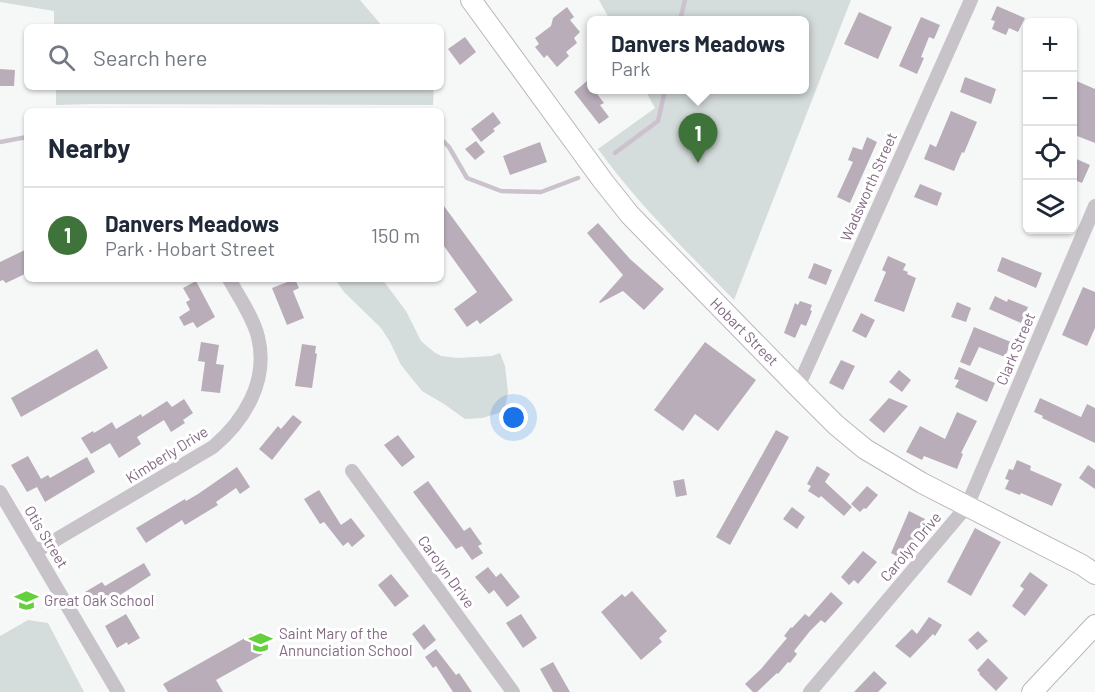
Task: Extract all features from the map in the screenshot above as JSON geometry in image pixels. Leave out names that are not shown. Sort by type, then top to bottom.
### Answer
[{"type":"main road","name":"Hobart Street","points":[[471,0],[630,215],[836,425],[865,449],[922,483],[1082,565],[1095,574]]},
{"type":"main road","points":[[1032,692],[1095,625]]},
{"type":"street","name":"Wadsworth Street","points":[[798,387],[971,0]]},
{"type":"street","name":"Clark Street","points":[[967,506],[1095,206]]},
{"type":"street","name":"Kimberly Drive","points":[[35,552],[213,447],[230,433],[241,418],[257,387],[261,364],[258,336],[231,282]]},
{"type":"street","name":"Carolyn Drive","points":[[352,471],[513,692]]},
{"type":"street","name":"Otis Street","points":[[0,492],[118,692]]},
{"type":"street","name":"Carolyn Drive","points":[[810,692],[967,506]]},
{"type":"shaded area","points":[[0,0],[360,0],[380,24],[54,24],[54,11],[0,2]]},
{"type":"shaded area","points":[[599,0],[851,0],[734,300],[646,208],[598,149],[655,108],[647,94],[809,94],[809,16],[608,16]]},
{"type":"shaded area","points":[[56,90],[434,90],[433,105],[56,105]]},
{"type":"shaded area","points":[[337,282],[384,282],[406,311],[421,341],[441,356],[458,358],[492,356],[500,353],[505,366],[508,392],[505,408],[499,413],[482,418],[465,419],[422,391],[401,365],[381,328],[344,292]]},
{"type":"shaded area","points":[[28,620],[48,623],[84,692],[0,692],[0,636]]},
{"type":"building","points":[[997,6],[1025,18],[1018,32],[1009,28],[1006,35],[992,29],[995,21],[991,20]]},
{"type":"building","points":[[567,7],[574,17],[570,20],[580,32],[574,38],[577,43],[566,52],[569,56],[557,67],[547,55],[544,58],[535,47],[539,44],[535,38],[551,26],[553,18]]},
{"type":"building","points":[[859,12],[892,27],[878,59],[844,44]]},
{"type":"building","points":[[921,17],[940,25],[934,39],[929,37],[917,74],[899,66]]},
{"type":"building","points":[[465,37],[476,52],[460,65],[448,49]]},
{"type":"building","points":[[0,69],[15,70],[14,86],[0,86]]},
{"type":"building","points":[[965,77],[996,89],[991,104],[960,92]]},
{"type":"building","points":[[587,81],[587,94],[597,94],[604,103],[600,105],[609,117],[599,124],[574,92]]},
{"type":"building","points":[[1077,81],[1095,89],[1095,143],[1077,136]]},
{"type":"building","points":[[951,111],[977,122],[954,171],[924,159],[930,144],[936,147]]},
{"type":"building","points":[[493,112],[501,123],[481,142],[471,129]]},
{"type":"building","points":[[867,137],[877,142],[850,203],[837,197],[853,162],[848,160],[853,147],[862,150]]},
{"type":"building","points":[[476,141],[485,152],[475,160],[465,149]]},
{"type":"building","points":[[540,142],[547,162],[510,175],[503,156]]},
{"type":"building","points":[[1077,159],[1090,165],[1082,183],[1077,181]]},
{"type":"building","points":[[920,184],[942,193],[937,206],[914,197]]},
{"type":"building","points":[[444,206],[513,300],[480,324],[477,320],[467,327],[454,309],[477,292],[444,246]]},
{"type":"building","points":[[598,223],[630,259],[664,289],[644,310],[623,291],[599,302],[623,275],[587,233]]},
{"type":"building","points":[[24,250],[24,274],[6,283],[3,280],[0,281],[0,262]]},
{"type":"building","points":[[888,256],[906,264],[903,270],[916,278],[904,312],[874,301],[886,272],[882,270]]},
{"type":"building","points":[[1002,257],[1042,273],[1036,288],[997,271]]},
{"type":"building","points":[[814,263],[832,270],[826,285],[808,278]]},
{"type":"building","points":[[197,282],[215,317],[197,328],[193,322],[184,326],[179,317],[190,310],[186,302],[190,300],[183,288]]},
{"type":"building","points":[[287,282],[296,282],[299,288],[293,291],[304,318],[287,325],[272,288]]},
{"type":"building","points":[[1083,287],[1095,292],[1095,328],[1087,346],[1062,335]]},
{"type":"building","points":[[995,296],[1007,302],[1008,299],[1028,307],[1021,323],[989,309]]},
{"type":"building","points":[[800,301],[812,305],[810,310],[812,311],[806,326],[801,324],[795,338],[784,333],[795,303],[798,305]]},
{"type":"building","points":[[957,302],[971,308],[966,322],[951,317]]},
{"type":"building","points":[[861,313],[875,320],[866,338],[852,331]]},
{"type":"building","points":[[974,327],[1011,342],[1005,357],[979,347],[970,366],[960,362]]},
{"type":"building","points":[[201,342],[219,345],[216,364],[224,365],[220,393],[201,391],[205,362],[198,361]]},
{"type":"building","points":[[705,342],[756,380],[718,431],[695,414],[683,431],[654,410]]},
{"type":"building","points":[[302,344],[316,346],[312,388],[295,386]]},
{"type":"building","points":[[97,349],[108,368],[21,417],[11,398]]},
{"type":"building","points":[[841,360],[855,366],[843,390],[829,383]]},
{"type":"building","points":[[959,367],[995,383],[987,402],[955,387],[959,380],[954,379]]},
{"type":"building","points":[[899,370],[911,380],[902,392],[889,382]]},
{"type":"building","points":[[889,398],[908,406],[884,433],[869,420]]},
{"type":"building","points":[[1040,398],[1081,417],[1087,404],[1095,408],[1095,443],[1034,412]]},
{"type":"building","points":[[184,399],[193,413],[183,420],[185,423],[171,432],[164,420],[137,437],[141,444],[119,458],[110,443],[91,454],[81,438],[112,422],[116,429],[141,414],[142,417],[167,401],[172,407]]},
{"type":"building","points":[[957,412],[977,421],[961,453],[963,454],[957,469],[924,456],[922,460],[906,452],[920,426],[945,439]]},
{"type":"building","points":[[293,415],[302,422],[272,460],[259,449],[278,426],[281,429]]},
{"type":"building","points":[[776,430],[789,437],[730,545],[716,537]]},
{"type":"building","points":[[398,435],[415,457],[402,467],[384,445]]},
{"type":"building","points":[[28,456],[41,479],[48,475],[50,478],[87,457],[95,472],[45,502],[37,487],[27,492],[11,465]]},
{"type":"building","points":[[1017,460],[1031,466],[1030,470],[1062,484],[1052,506],[1005,489],[1009,480],[1005,479],[1009,469],[1013,470]]},
{"type":"building","points":[[1088,465],[1095,470],[1095,489],[1079,478]]},
{"type":"building","points":[[817,466],[830,474],[825,482],[852,507],[844,516],[821,496],[819,498],[808,491],[811,486],[807,484]]},
{"type":"building","points":[[237,467],[250,487],[240,494],[236,488],[216,502],[218,505],[185,525],[182,520],[146,543],[136,528],[185,499],[186,501],[198,494]]},
{"type":"building","points":[[684,479],[687,495],[676,497],[673,481]]},
{"type":"building","points":[[428,481],[464,531],[470,527],[482,544],[478,546],[483,553],[472,560],[462,546],[456,549],[413,492]]},
{"type":"building","points":[[867,486],[878,495],[866,509],[860,512],[851,504]]},
{"type":"building","points":[[319,490],[341,525],[351,518],[365,536],[352,547],[348,542],[343,546],[324,522],[320,524],[304,499]]},
{"type":"building","points":[[792,507],[805,517],[797,529],[783,519]]},
{"type":"building","points":[[909,511],[925,519],[904,560],[891,553]]},
{"type":"building","points":[[975,528],[1001,542],[971,596],[947,582]]},
{"type":"building","points":[[863,551],[877,562],[858,584],[854,580],[849,585],[841,577]]},
{"type":"building","points":[[144,563],[151,575],[111,601],[109,597],[93,606],[85,592],[102,582],[105,586]]},
{"type":"building","points":[[488,567],[496,577],[501,573],[520,597],[507,607],[494,590],[489,594],[475,577]]},
{"type":"building","points":[[1030,572],[1048,585],[1025,616],[1012,606],[1024,589],[1020,586]]},
{"type":"building","points":[[391,574],[409,596],[395,607],[378,585]]},
{"type":"building","points":[[632,591],[667,631],[659,638],[662,642],[641,660],[601,612],[622,594],[625,597]]},
{"type":"building","points":[[831,592],[843,603],[825,623],[821,620],[810,631],[794,651],[797,654],[790,663],[788,662],[757,692],[753,692],[745,684],[787,638],[784,636],[791,627],[805,614],[809,617]]},
{"type":"building","points":[[126,614],[140,638],[117,648],[105,626]]},
{"type":"building","points":[[521,614],[537,638],[523,648],[506,623]]},
{"type":"building","points":[[929,617],[942,625],[935,636],[933,634],[910,658],[895,646],[912,629],[917,634]]},
{"type":"building","points":[[424,624],[436,640],[424,650],[412,634]]},
{"type":"building","points":[[978,631],[988,641],[977,650],[968,640]]},
{"type":"building","points":[[252,634],[263,654],[216,680],[223,692],[168,692],[163,684]]},
{"type":"building","points":[[436,649],[456,675],[459,673],[472,692],[453,692],[436,666],[433,668],[425,657]]},
{"type":"building","points":[[988,658],[1008,678],[996,691],[977,670]]},
{"type":"building","points":[[553,662],[570,692],[553,692],[540,669]]},
{"type":"building","points":[[874,671],[887,683],[878,692],[854,692]]},
{"type":"waterway","points":[[681,16],[685,0]]},
{"type":"waterway","points":[[615,153],[658,121],[664,94]]},
{"type":"waterway","points":[[0,142],[24,138]]},
{"type":"waterway","points":[[444,142],[467,178],[501,191],[541,192],[578,178]]},
{"type":"place","name":"Danvers Meadows","points":[[698,163]]},
{"type":"place","name":"Great Oak School","points":[[26,601]]},
{"type":"place","name":"Saint Mary of the Annunciation School","points":[[261,643]]}]
